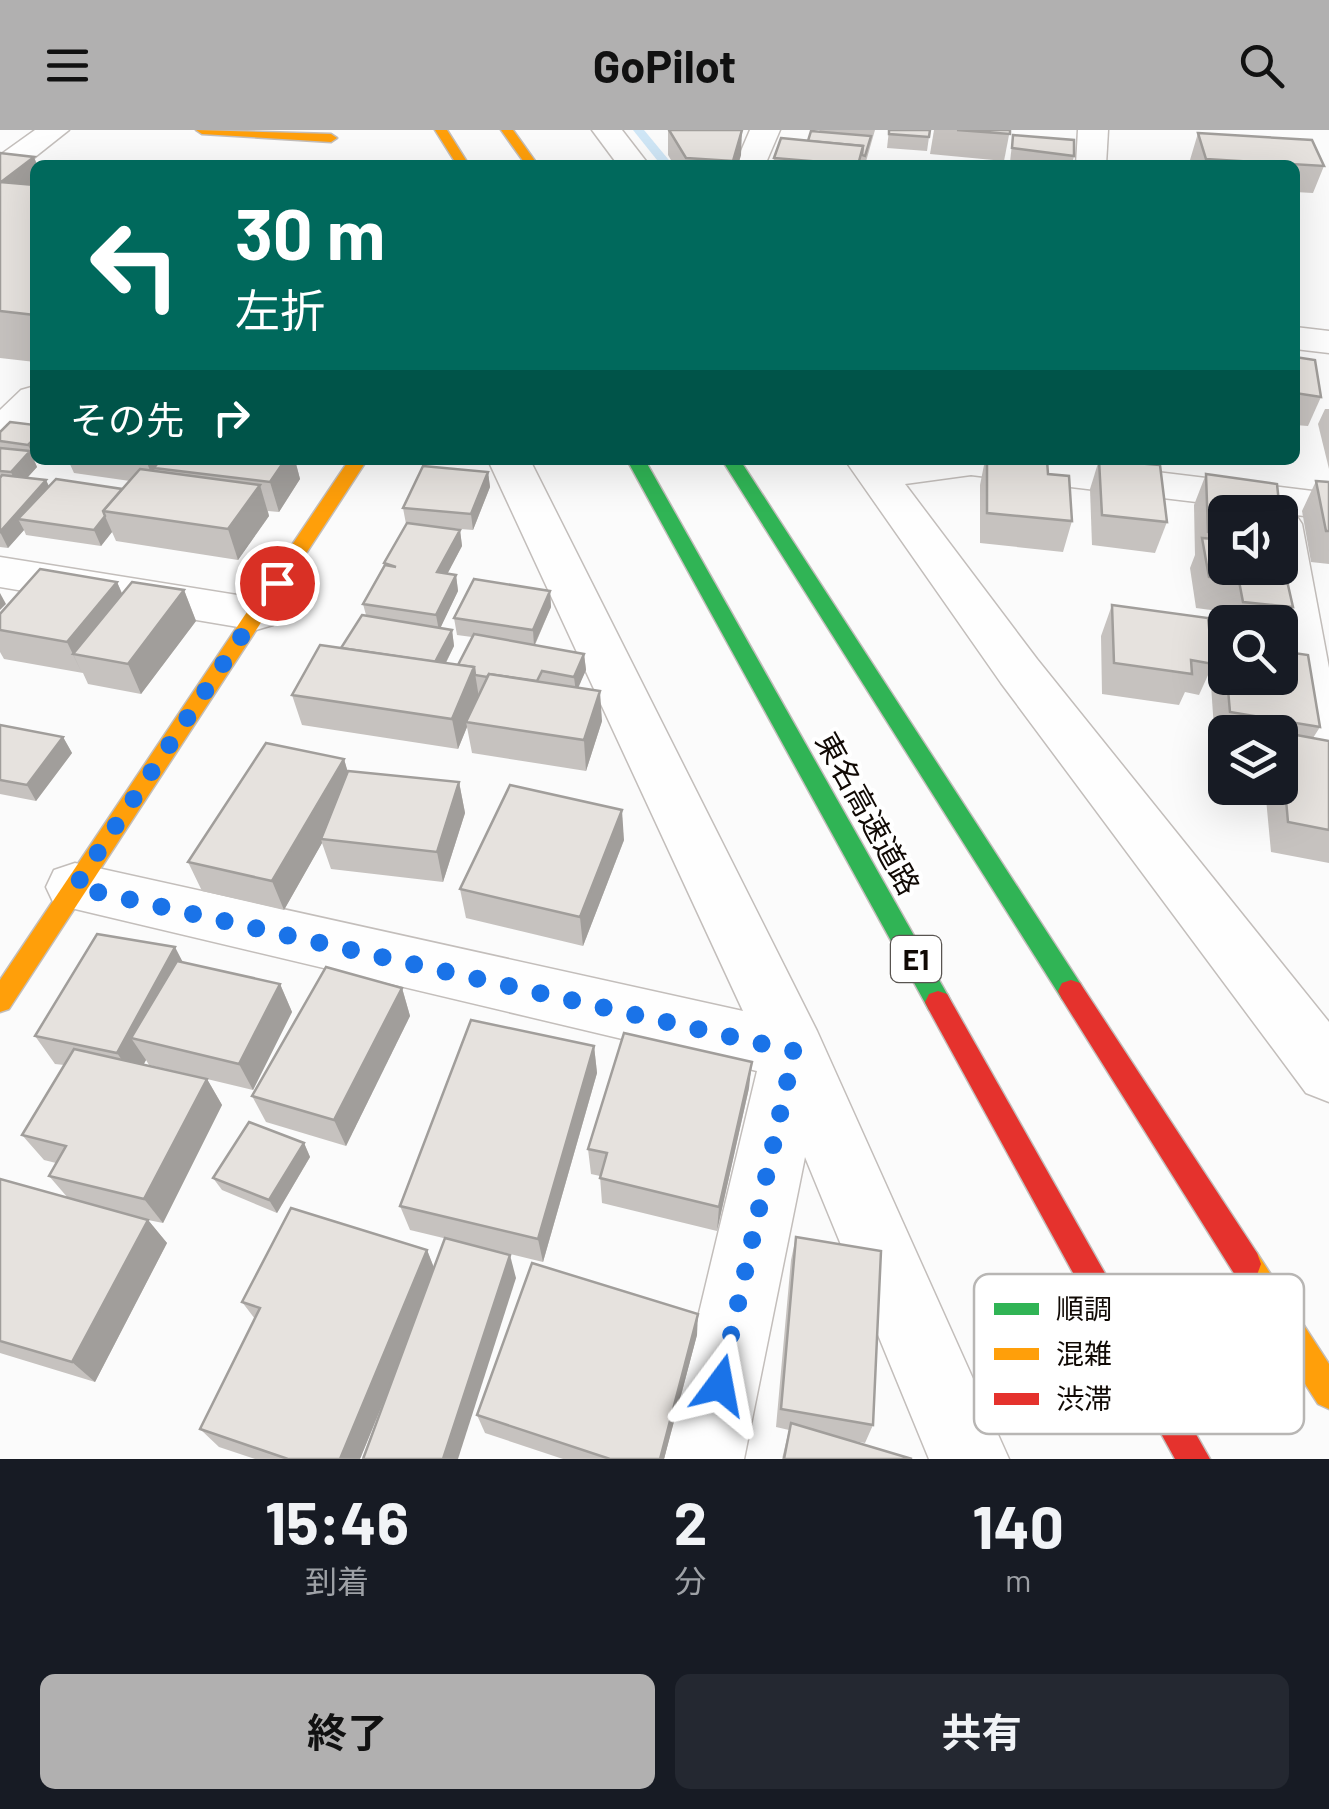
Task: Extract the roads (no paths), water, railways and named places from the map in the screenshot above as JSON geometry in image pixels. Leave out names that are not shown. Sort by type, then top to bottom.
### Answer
[{"type":"main road","points":[[202,130],[329,134],[340,160]]},
{"type":"main road","points":[[441,130],[460,160]]},
{"type":"main road","points":[[507,130],[528,160]]},
{"type":"main road","points":[[0,1002],[355,465]]},
{"type":"main road","name":"東名高速道路","points":[[639,465],[1090,1274]]},
{"type":"main road","points":[[734,465],[1253,1274]]},
{"type":"main road","points":[[1304,1354],[1329,1393]]},
{"type":"main road","name":"東名高速道路","points":[[1179,1434],[1193,1459]]},
{"type":"street","points":[[0,169],[54,130]]},
{"type":"street","points":[[608,130],[630,160]]},
{"type":"street","points":[[752,160],[765,130]]},
{"type":"street","points":[[1091,160],[1093,130]]},
{"type":"street","points":[[1300,339],[1329,342]]},
{"type":"street","points":[[0,382],[30,386]]},
{"type":"street","points":[[0,433],[30,403]]},
{"type":"street","points":[[512,465],[794,1051],[969,1459]]},
{"type":"street","points":[[872,468],[922,465]]},
{"type":"street","points":[[989,465],[1208,501]]},
{"type":"street","points":[[872,468],[1019,671],[1329,1072]]},
{"type":"street","points":[[1298,510],[1329,506]]},
{"type":"street","points":[[0,572],[256,614]]},
{"type":"street","points":[[1290,585],[1316,741]]},
{"type":"street","points":[[75,887],[794,1051]]},
{"type":"street","points":[[704,1459],[794,1051]]},
{"type":"waterway","points":[[638,130],[663,160]]}]
